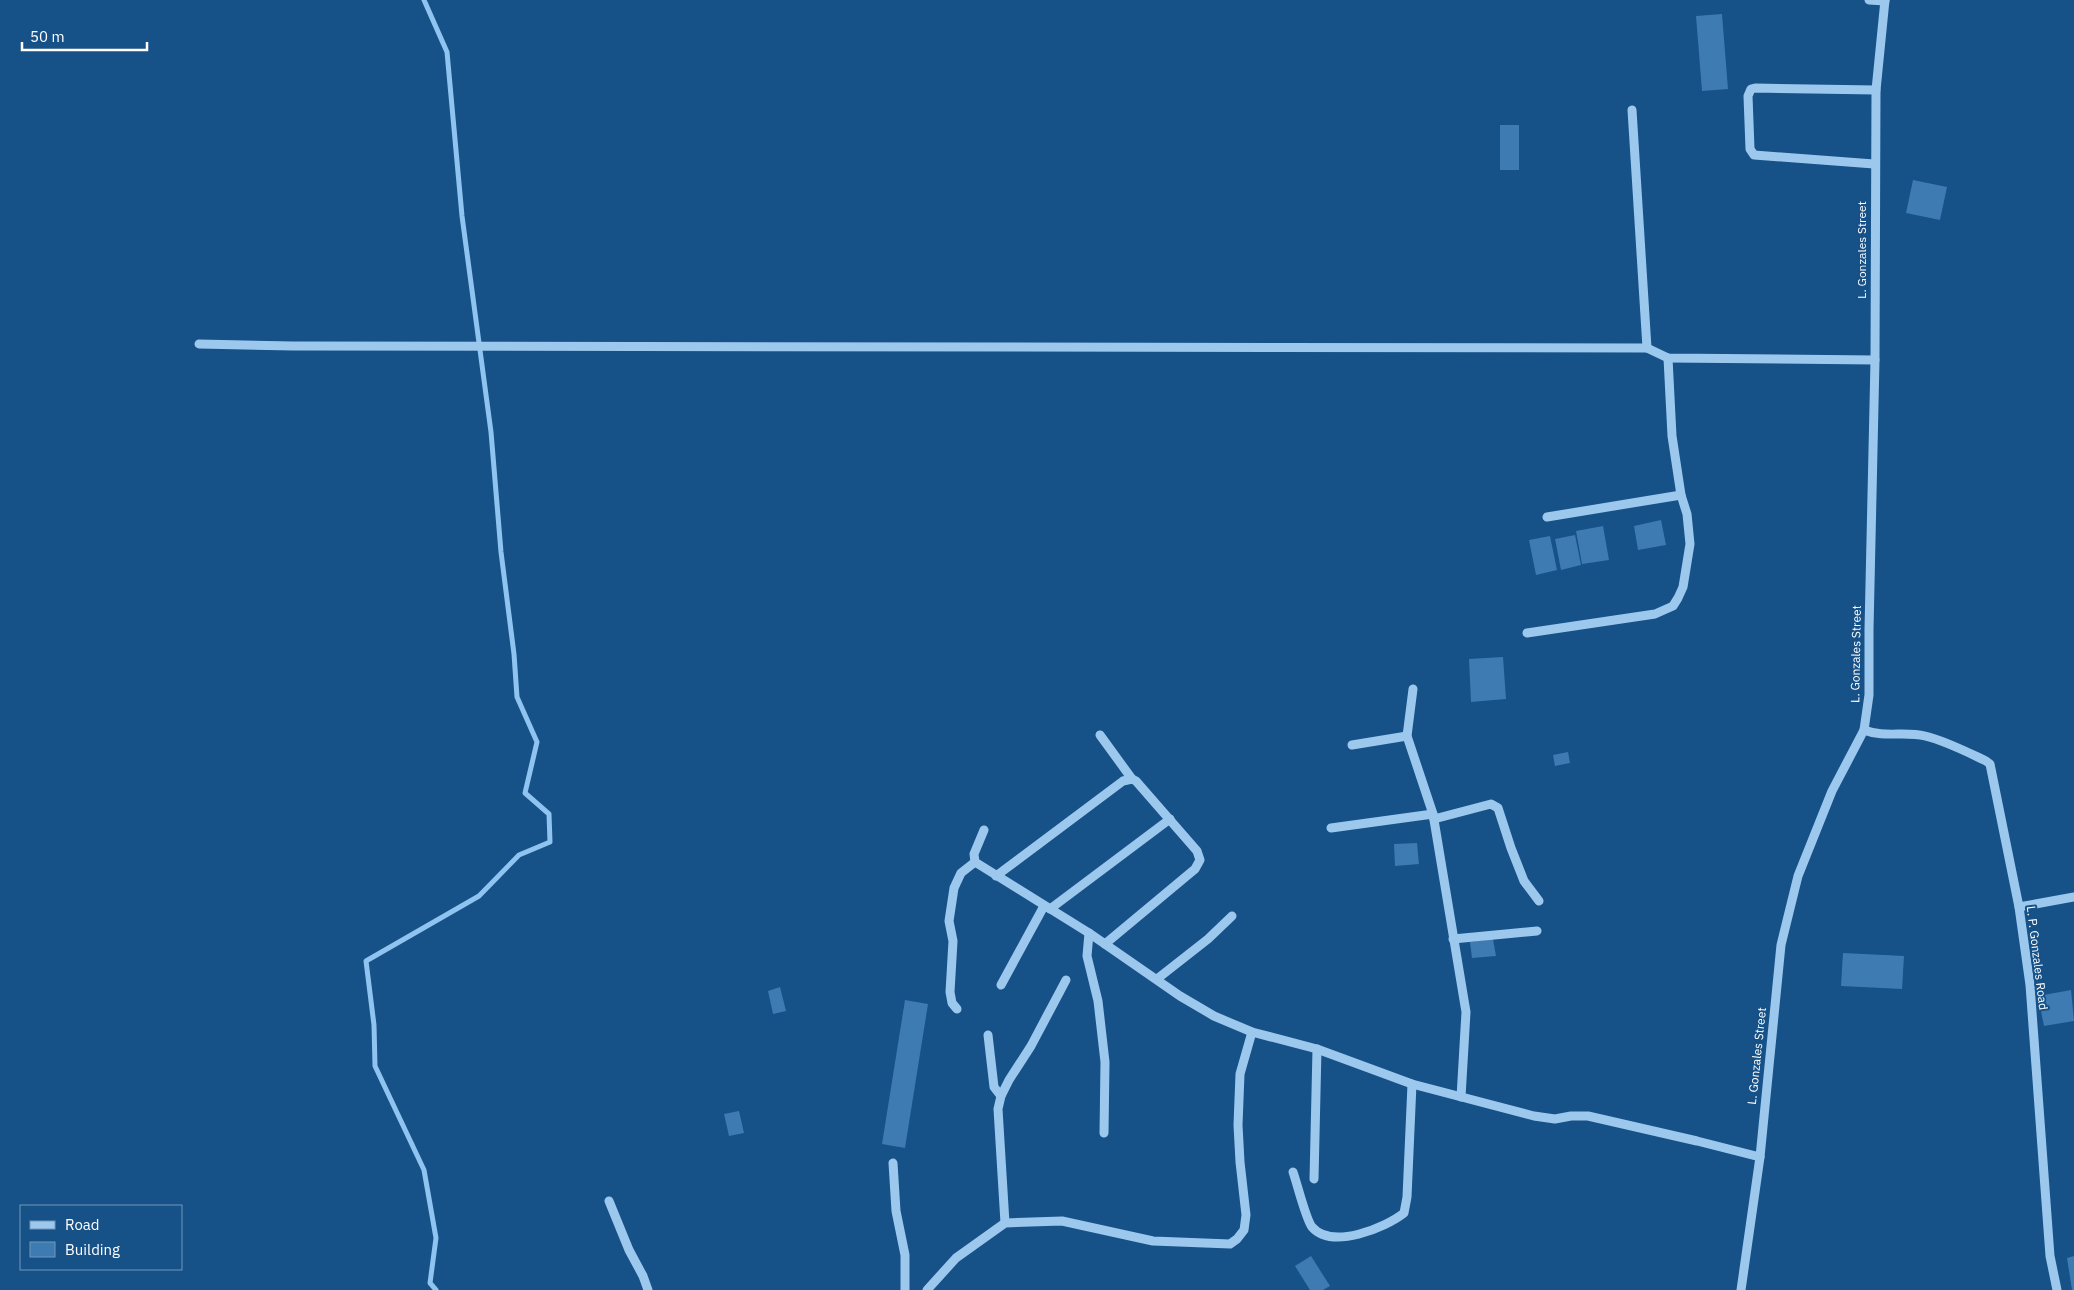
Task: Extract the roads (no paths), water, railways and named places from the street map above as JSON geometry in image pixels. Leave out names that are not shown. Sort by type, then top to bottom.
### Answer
[{"type":"street","points":[[1870,0],[1885,1]]},
{"type":"street","name":"L. Gonzales Street","points":[[1741,1290],[1760,1157],[1781,945],[1798,876],[1832,791],[1864,730],[1870,695],[1869,630],[1875,360],[1874,164],[1876,90],[1885,1]]},
{"type":"street","points":[[1874,164],[1754,155],[1750,149],[1748,96],[1751,89],[1755,88],[1876,90]]},
{"type":"street","points":[[1632,110],[1647,348]]},
{"type":"street","points":[[199,344],[293,346],[1647,348],[1668,358],[1875,360]]},
{"type":"street","points":[[1527,633],[1655,614],[1673,606],[1682,587],[1690,544],[1687,514],[1681,494],[1672,436],[1668,358]]},
{"type":"street","points":[[1547,517],[1681,494]]},
{"type":"street","points":[[1413,689],[1407,736],[1434,817],[1466,1012],[1461,1097]]},
{"type":"street","name":"L. P. Gonzales Road","points":[[1864,730],[1884,735],[1924,736],[1952,745],[1990,764],[2019,908],[2030,985],[2050,1256],[2057,1290]]},
{"type":"street","points":[[1100,735],[1132,779],[1140,783],[1197,851],[1200,860],[1198,865],[1105,944]]},
{"type":"street","points":[[1352,745],[1407,736]]},
{"type":"street","points":[[996,876],[1123,781],[1132,779]]},
{"type":"street","points":[[1331,828],[1434,817],[1491,804],[1498,808],[1524,881],[1539,901]]},
{"type":"street","points":[[1001,985],[1047,907],[1170,819]]},
{"type":"street","points":[[984,830],[974,854],[975,862],[1089,933],[1180,996],[1214,1016],[1252,1032],[1317,1049],[1412,1084],[1461,1097],[1541,1117],[1555,1119],[1588,1116],[1697,1140],[1760,1157]]},
{"type":"street","points":[[957,1009],[952,1003],[950,992],[953,941],[949,921],[954,888],[961,873],[975,862]]},
{"type":"street","points":[[2019,908],[2074,897]]},
{"type":"street","points":[[1157,979],[1208,939],[1232,916]]},
{"type":"street","points":[[1453,939],[1537,930]]},
{"type":"street","points":[[1089,933],[1087,956],[1098,1001],[1105,1062],[1104,1133]]},
{"type":"street","points":[[1005,1223],[998,1109],[1001,1096],[1031,1046],[1066,980]]},
{"type":"street","points":[[927,1290],[956,1258],[1005,1223],[1062,1221],[1154,1242],[1230,1244],[1237,1239],[1244,1230],[1246,1216],[1238,1125],[1240,1074],[1252,1032]]},
{"type":"street","points":[[988,1035],[994,1087],[1001,1096]]},
{"type":"street","points":[[1314,1179],[1317,1049]]},
{"type":"street","points":[[1293,1172],[1311,1227],[1324,1236],[1356,1236],[1391,1223],[1404,1213],[1407,1197],[1412,1084]]},
{"type":"street","points":[[893,1162],[896,1211],[905,1255],[905,1290]]},
{"type":"street","points":[[609,1200],[629,1250],[648,1290]]},
{"type":"waterway","points":[[424,0],[447,52],[462,216],[491,432],[501,552],[514,654],[517,697],[537,742],[525,793],[549,814],[550,842],[519,855],[479,896],[366,961],[374,1025],[375,1066],[424,1170],[436,1238],[430,1283],[436,1290]]}]
